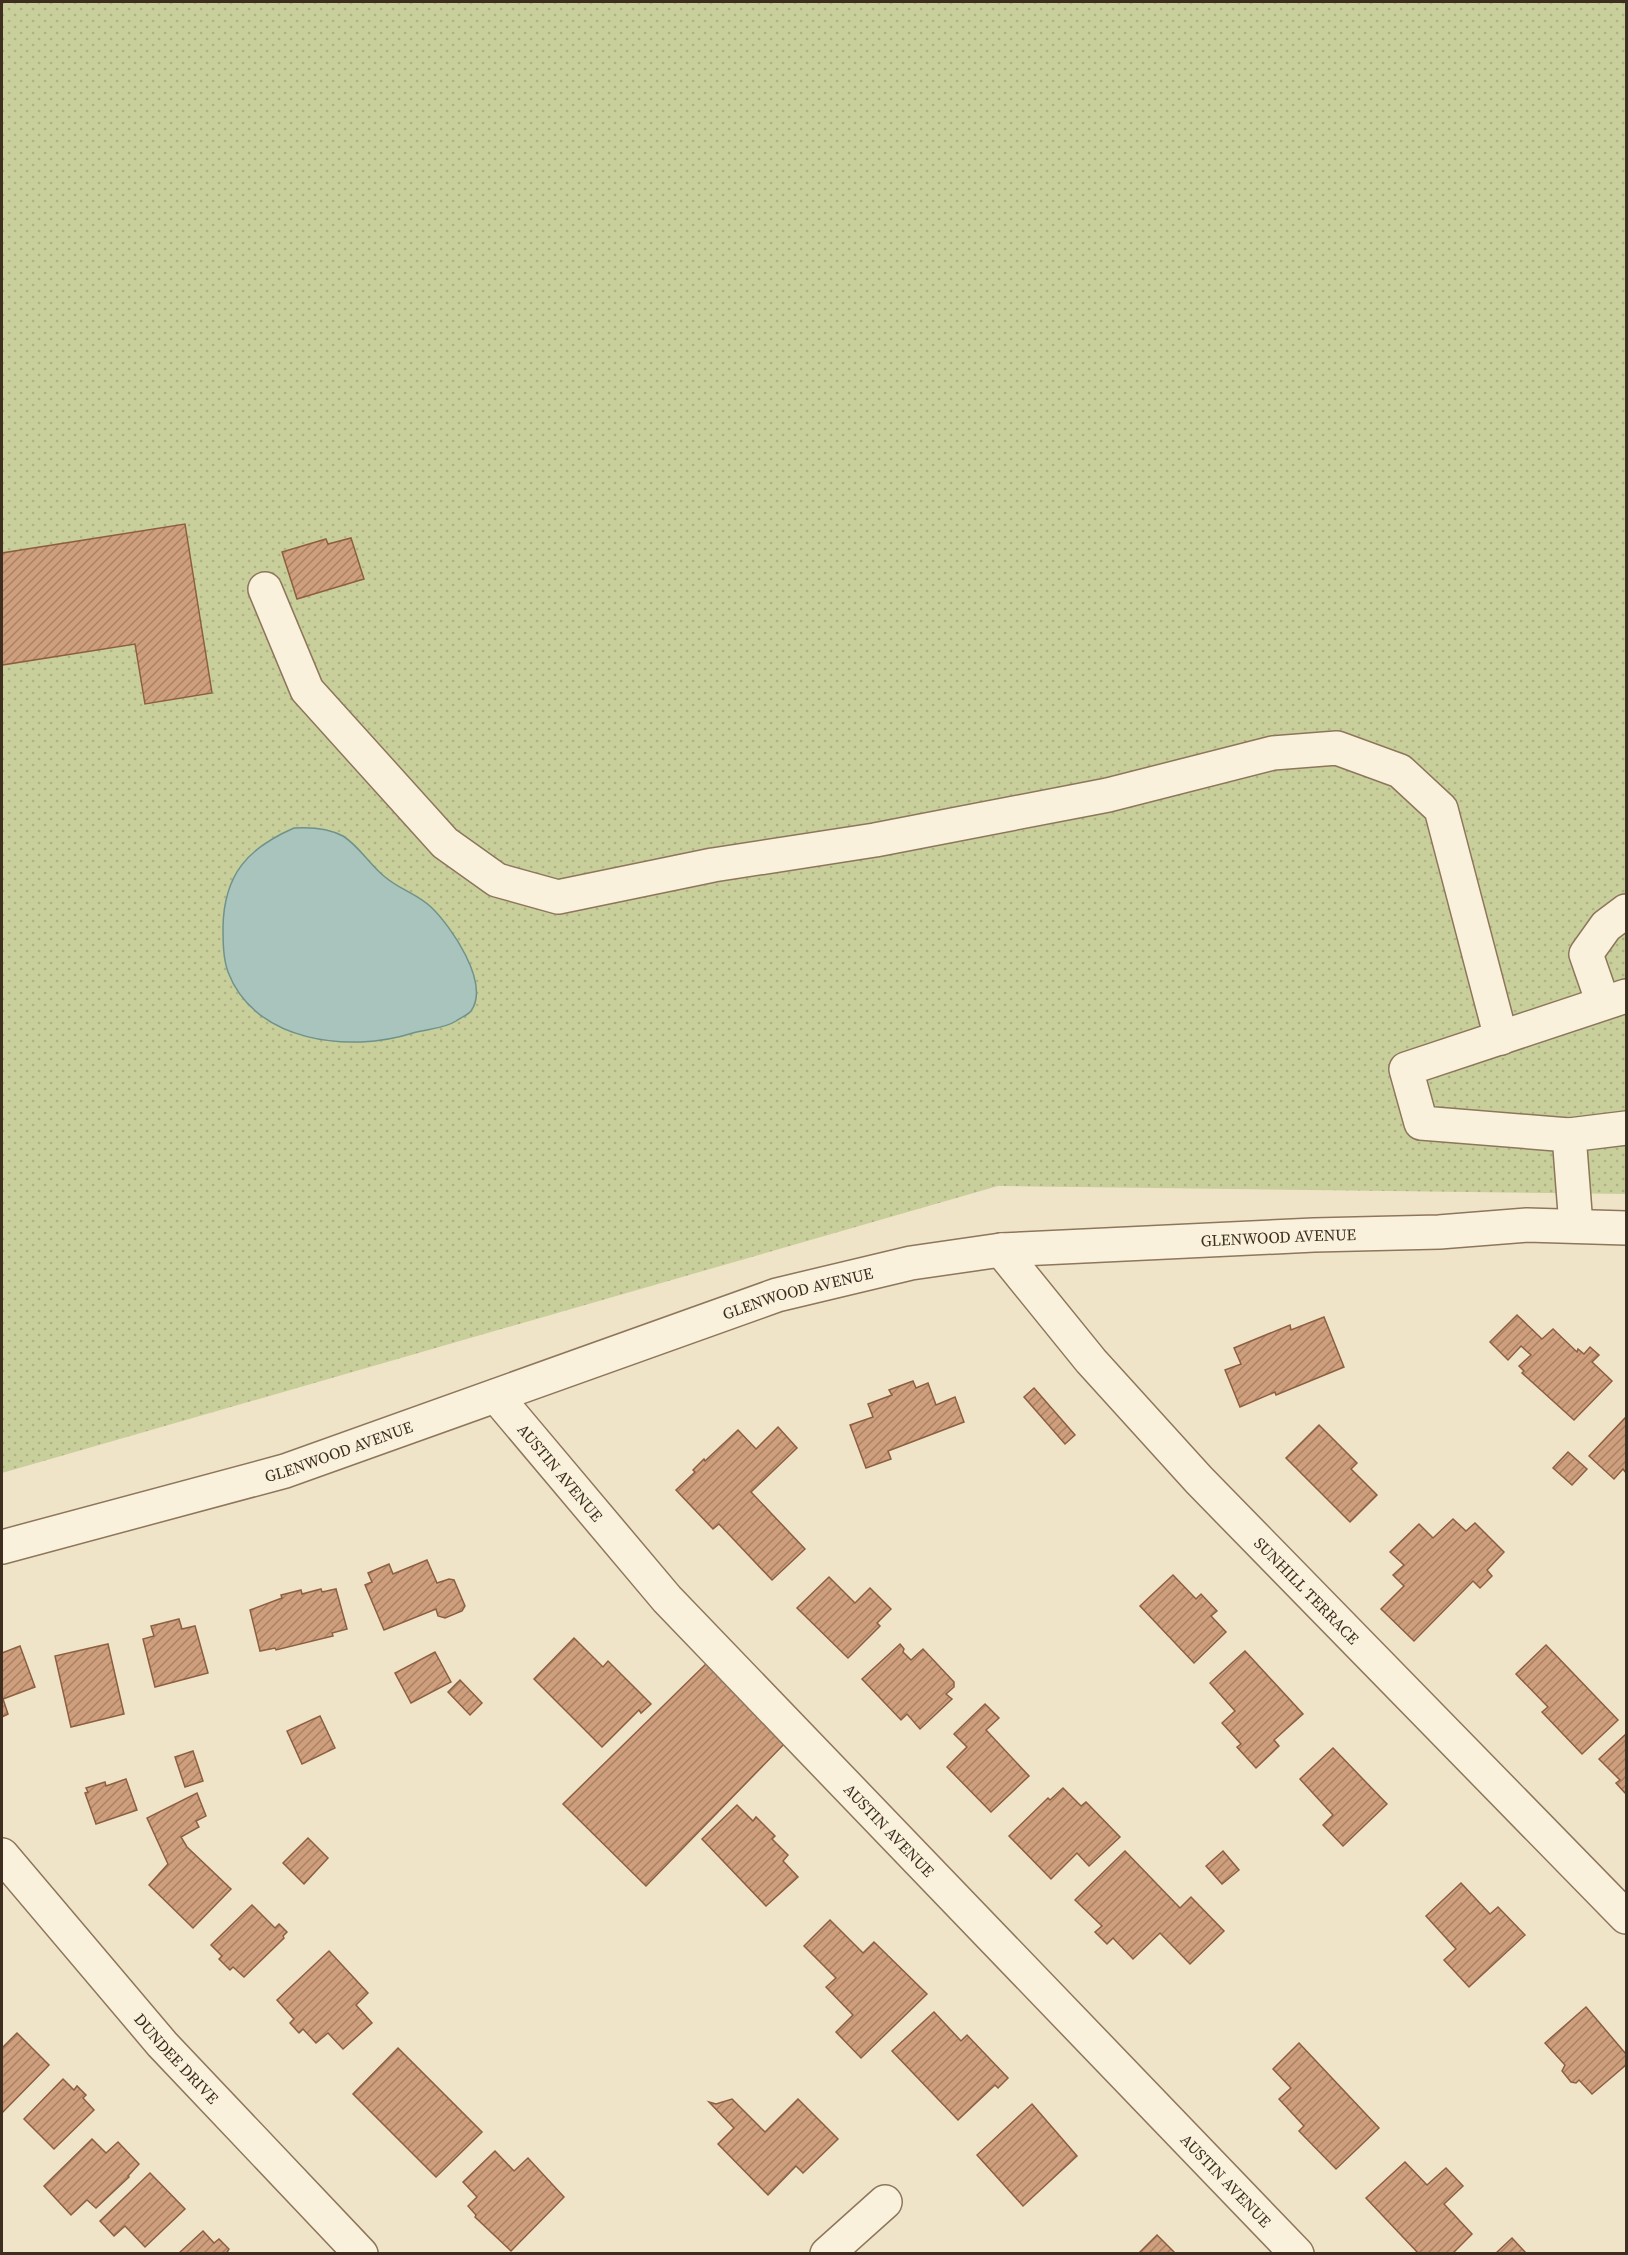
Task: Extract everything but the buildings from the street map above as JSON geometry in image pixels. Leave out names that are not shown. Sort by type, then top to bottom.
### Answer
[{"type":"street","points":[[265,590],[307,690],[445,843],[497,880],[558,897],[713,865],[875,840],[1108,795],[1273,753],[1337,748],[1400,771],[1441,809],[1501,1038]]},
{"type":"street","points":[[1626,911],[1606,926],[1586,954],[1615,1000],[1406,1069],[1421,1123],[1569,1135],[1626,1128]]},
{"type":"street","points":[[1569,1135],[1576,1226]]},
{"type":"street","name":"GLENWOOD AVENUE","points":[[2,1546],[285,1471],[777,1295],[910,1263],[1001,1250],[1314,1235],[1439,1232],[1527,1225],[1624,1230]]},
{"type":"street","name":"SUNHILL TERRACE","points":[[1001,1250],[1091,1361],[1199,1480],[1626,1917]]},
{"type":"street","name":"AUSTIN AVENUE","points":[[496,1396],[667,1599],[1297,2253]]},
{"type":"street","name":"DUNDEE DRIVE","points":[[2,1855],[162,2044],[361,2253]]},
{"type":"street","points":[[827,2253],[885,2202]]},
{"type":"green space","points":[[2,2],[1626,2],[1626,1194],[998,1186],[2,1473]]},
{"type":"water","points":[[294,828],[319,829],[343,836],[385,877],[420,899],[439,915],[466,955],[472,971],[476,985],[476,999],[470,1012],[446,1026],[388,1039],[361,1042],[334,1041],[307,1037],[282,1028],[259,1014],[241,996],[228,972],[224,955],[224,908],[228,892],[242,865],[252,854],[264,844]]}]
